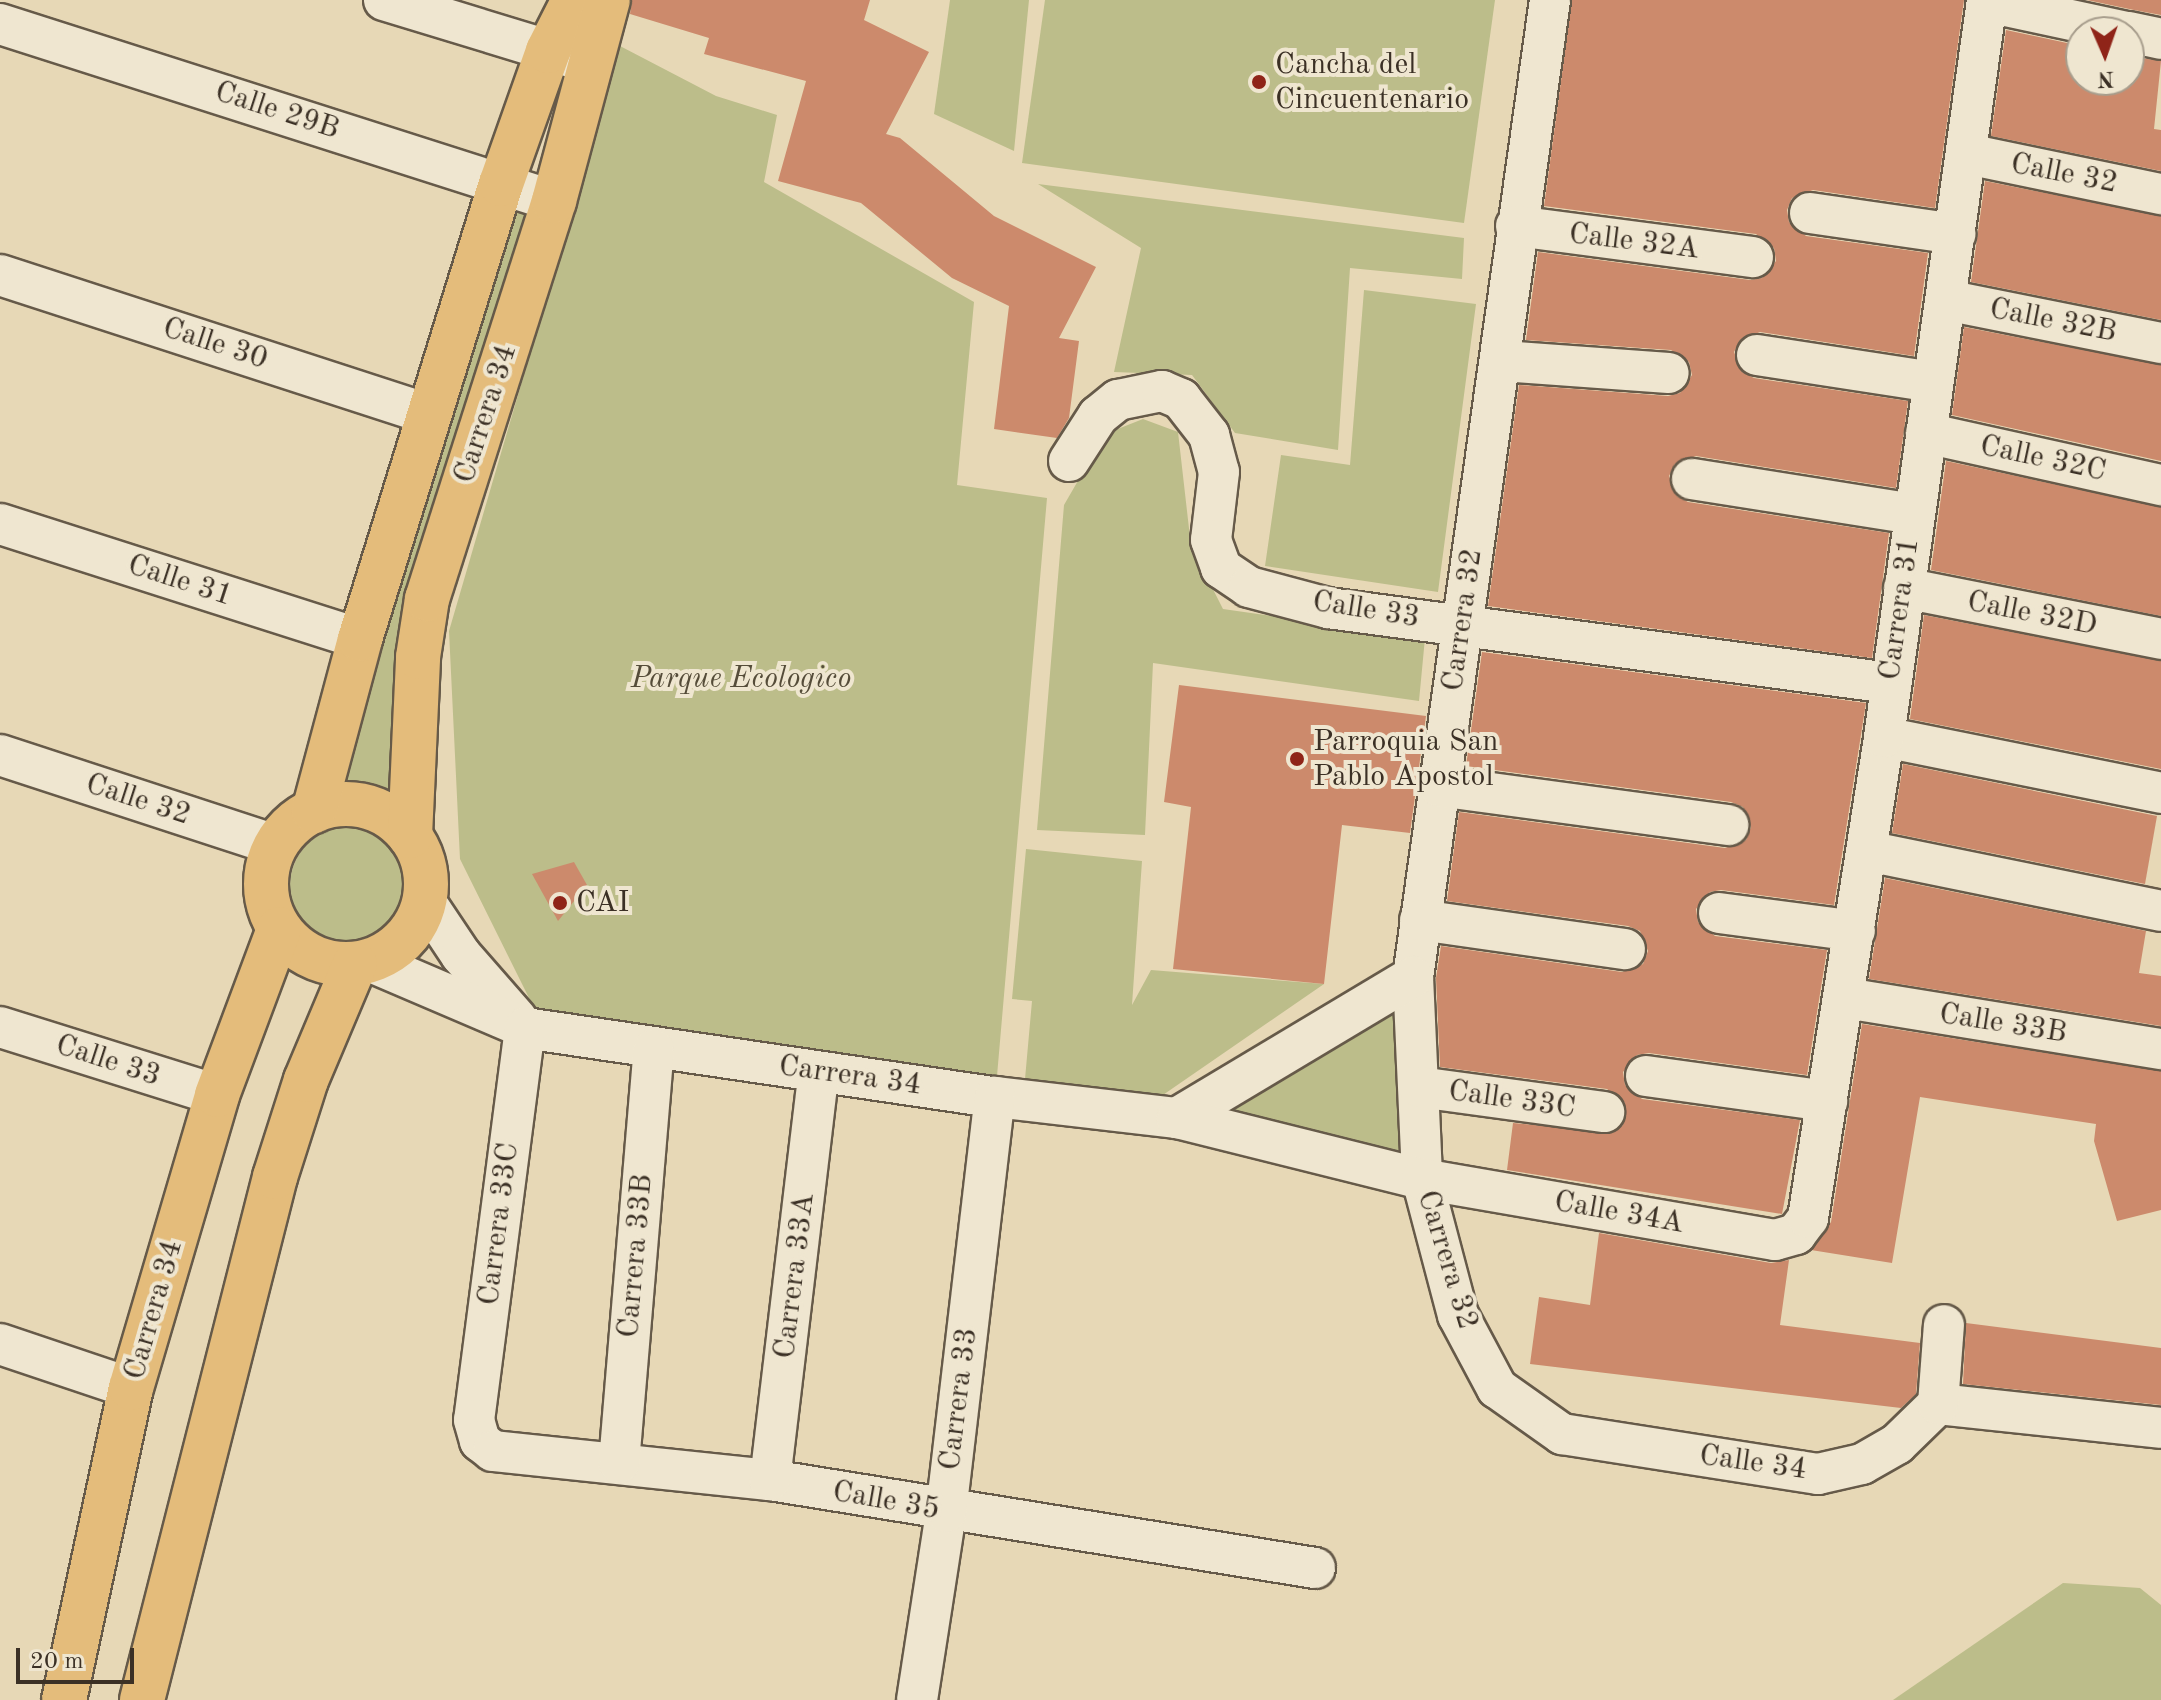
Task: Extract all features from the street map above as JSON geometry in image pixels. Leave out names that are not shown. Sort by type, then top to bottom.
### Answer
[{"type":"main road","name":"Carrera 34","points":[[314,811],[360,639],[501,184],[548,51],[574,0]]},
{"type":"main road","name":"Carrera 34","points":[[410,836],[418,657],[427,599],[554,201],[608,0]]},
{"type":"main road","points":[[142,1700],[275,1177],[306,1080],[362,963],[405,938],[425,901],[425,867],[410,836],[376,810],[334,805],[299,819],[275,845],[265,888],[279,929],[313,957],[362,963]]},
{"type":"main road","name":"Carrera 34","points":[[64,1700],[131,1388],[217,1095],[279,929]]},
{"type":"street","points":[[384,0],[431,8],[592,64]]},
{"type":"street","name":"Carrera 32","points":[[1550,0],[1516,226],[1502,361],[1413,977],[1422,1179],[1458,1315],[1497,1388],[1562,1434]]},
{"type":"street","points":[[1987,1],[2065,18]]},
{"type":"street","name":"Carrera 31","points":[[1808,1218],[1884,737],[1889,683],[1987,1]]},
{"type":"street","name":"Calle 29B","points":[[0,24],[554,201]]},
{"type":"street","name":"Calle 32","points":[[1967,154],[2161,194]]},
{"type":"street","points":[[1810,213],[1955,234]]},
{"type":"street","name":"Calle 32A","points":[[1516,226],[1753,257]]},
{"type":"street","name":"Calle 30","points":[[0,275],[429,414]]},
{"type":"street","name":"Calle 32B","points":[[1946,300],[2161,343]]},
{"type":"street","points":[[1757,355],[1933,382]]},
{"type":"street","points":[[1502,361],[1669,373]]},
{"type":"street","name":"Calle 33","points":[[1069,461],[1098,416],[1118,400],[1162,391],[1181,399],[1209,435],[1219,472],[1211,540],[1221,568],[1249,587],[1328,608],[1889,683]]},
{"type":"street","name":"Calle 32C","points":[[1926,433],[2161,485]]},
{"type":"street","points":[[1692,479],[1914,514]]},
{"type":"street","name":"Calle 31","points":[[0,524],[360,639]]},
{"type":"street","name":"Calle 32D","points":[[1904,588],[2161,639]]},
{"type":"street","points":[[1884,737],[2161,793]]},
{"type":"street","name":"Calle 32","points":[[0,755],[275,845]]},
{"type":"street","points":[[1439,786],[1728,825]]},
{"type":"street","points":[[1867,851],[2161,911]]},
{"type":"street","points":[[425,901],[461,955],[525,1028]]},
{"type":"street","points":[[1719,913],[1855,931]]},
{"type":"street","points":[[1420,920],[1625,949]]},
{"type":"street","name":"Carrera 34","points":[[362,963],[525,1028],[995,1097],[1177,1118],[1422,1179]]},
{"type":"street","points":[[1177,1118],[1413,977]]},
{"type":"street","name":"Calle 33B","points":[[1845,998],[2161,1049]]},
{"type":"street","name":"Calle 33","points":[[0,1027],[217,1095]]},
{"type":"street","name":"Carrera 33C","points":[[474,1420],[525,1028]]},
{"type":"street","name":"Carrera 33B","points":[[619,1463],[654,1049]]},
{"type":"street","name":"Carrera 33A","points":[[770,1480],[819,1072]]},
{"type":"street","points":[[1646,1076],[1827,1101]]},
{"type":"street","name":"Calle 33C","points":[[1419,1087],[1604,1112]]},
{"type":"street","name":"Carrera 33","points":[[917,1700],[946,1512],[995,1097]]},
{"type":"street","name":"Calle 34A","points":[[1422,1179],[1775,1240],[1796,1234],[1808,1218]]},
{"type":"street","points":[[1944,1325],[1938,1404],[2161,1428]]},
{"type":"street","points":[[0,1344],[131,1388]]},
{"type":"street","name":"Calle 34","points":[[1562,1434],[1818,1474],[1862,1464],[1897,1444],[1938,1404]]},
{"type":"street","name":"Calle 35","points":[[474,1420],[480,1441],[493,1451],[770,1480],[946,1512],[1315,1568]]},
{"type":"green space","points":[[950,0],[1029,0],[1014,151],[934,114]]},
{"type":"green space","name":"Cancha del Cincuentenario","points":[[1045,0],[1495,0],[1464,223],[1022,163]]},
{"type":"green space","name":"Parque Ecologico","points":[[620,46],[716,96],[777,115],[764,182],[974,302],[957,485],[1047,498],[997,1076],[534,1008],[460,859],[449,631]]},
{"type":"green space","points":[[1038,184],[1464,238],[1462,279],[1350,268],[1338,450],[1235,433],[1192,375],[1114,372],[1141,248]]},
{"type":"green space","points":[[514,205],[529,209],[390,797],[340,783]]},
{"type":"green space","points":[[1364,290],[1476,304],[1438,592],[1265,566],[1281,455],[1350,465]]},
{"type":"green space","points":[[1143,419],[1178,432],[1191,546],[1223,609],[1425,638],[1419,701],[1153,663],[1145,835],[1037,830],[1064,505],[1105,434]]},
{"type":"green space","points":[[349,827],[372,831],[391,844],[404,863],[408,886],[404,909],[391,928],[372,941],[349,945],[326,941],[307,928],[294,909],[290,886],[294,863],[307,844],[326,831]]},
{"type":"green space","points":[[1026,849],[1142,861],[1132,1005],[1151,970],[1324,984],[1160,1097],[1025,1079],[1032,1001],[1012,999]]},
{"type":"green space","points":[[1404,1000],[1411,1155],[1206,1115]]},
{"type":"green space","points":[[2063,1583],[2140,1588],[2161,1605],[2161,1700],[1893,1700]]},
{"type":"building","points":[[632,0],[870,0],[864,20],[929,52],[886,134],[900,138],[994,216],[1096,267],[1059,338],[1079,341],[1069,418],[1057,438],[994,429],[1009,306],[952,278],[861,203],[778,181],[806,81],[704,54],[709,38],[630,14]]},
{"type":"building","points":[[1572,0],[1964,0],[1935,208],[1813,190],[1792,198],[1787,210],[1789,222],[1806,236],[1928,253],[1914,356],[1760,332],[1740,340],[1734,352],[1742,372],[1754,378],[1908,401],[1896,488],[1696,456],[1675,464],[1669,476],[1677,496],[1688,502],[1889,533],[1872,658],[1488,606],[1519,385],[1668,396],[1680,393],[1692,375],[1689,362],[1671,350],[1526,340],[1538,252],[1750,280],[1762,278],[1776,261],[1774,248],[1756,234],[1544,206]]},
{"type":"building","points":[[2087,0],[2161,0],[2161,15],[2134,10]]},
{"type":"building","points":[[2006,30],[2065,43],[2065,96],[2145,96],[2145,58],[2161,61],[2154,129],[2161,130],[2161,171],[1991,136]]},
{"type":"building","points":[[1985,181],[2161,216],[2161,320],[1971,282]]},
{"type":"building","points":[[1964,327],[2161,365],[2161,461],[1952,415]]},
{"type":"building","points":[[1946,461],[2161,507],[2161,616],[1931,570]]},
{"type":"building","points":[[1924,615],[2161,661],[2161,769],[1910,719]]},
{"type":"building","points":[[1482,652],[1866,703],[1834,905],[1721,890],[1710,892],[1696,909],[1698,922],[1715,936],[1827,950],[1807,1075],[1649,1053],[1637,1055],[1623,1072],[1625,1085],[1642,1099],[1800,1120],[1782,1214],[1507,1170],[1513,1123],[1612,1133],[1623,1125],[1625,1103],[1607,1089],[1440,1067],[1436,978],[1441,946],[1622,972],[1643,964],[1648,951],[1640,931],[1628,926],[1447,901],[1459,812],[1725,848],[1746,840],[1751,827],[1743,807],[1731,802],[1466,766]]},
{"type":"building","points":[[1179,685],[1426,716],[1410,833],[1342,825],[1324,984],[1173,969],[1191,807],[1164,802]]},
{"type":"building","points":[[1903,764],[2157,816],[2145,884],[1892,833]]},
{"type":"building","name":"CAI","points":[[574,862],[587,885],[558,921],[532,874]]},
{"type":"building","points":[[1885,878],[2146,931],[2139,973],[2161,976],[2161,1026],[1869,979]]},
{"type":"building","points":[[1862,1024],[2161,1071],[2161,1210],[2117,1221],[2094,1141],[2096,1124],[1920,1097],[1892,1263],[1811,1250],[1831,1222]]},
{"type":"building","points":[[1599,1233],[1771,1263],[1789,1260],[1780,1325],[1920,1343],[1916,1394],[1901,1408],[1530,1364],[1539,1297],[1590,1305]]},
{"type":"building","points":[[1966,1323],[2161,1348],[2161,1405],[1963,1384]]},
{"type":"place","name":"Cancha del Cincuentenario","points":[[1259,82]]},
{"type":"place","name":"Parroquia San Pablo Apostol","points":[[1297,759]]},
{"type":"place","name":"CAI","points":[[560,903]]}]
